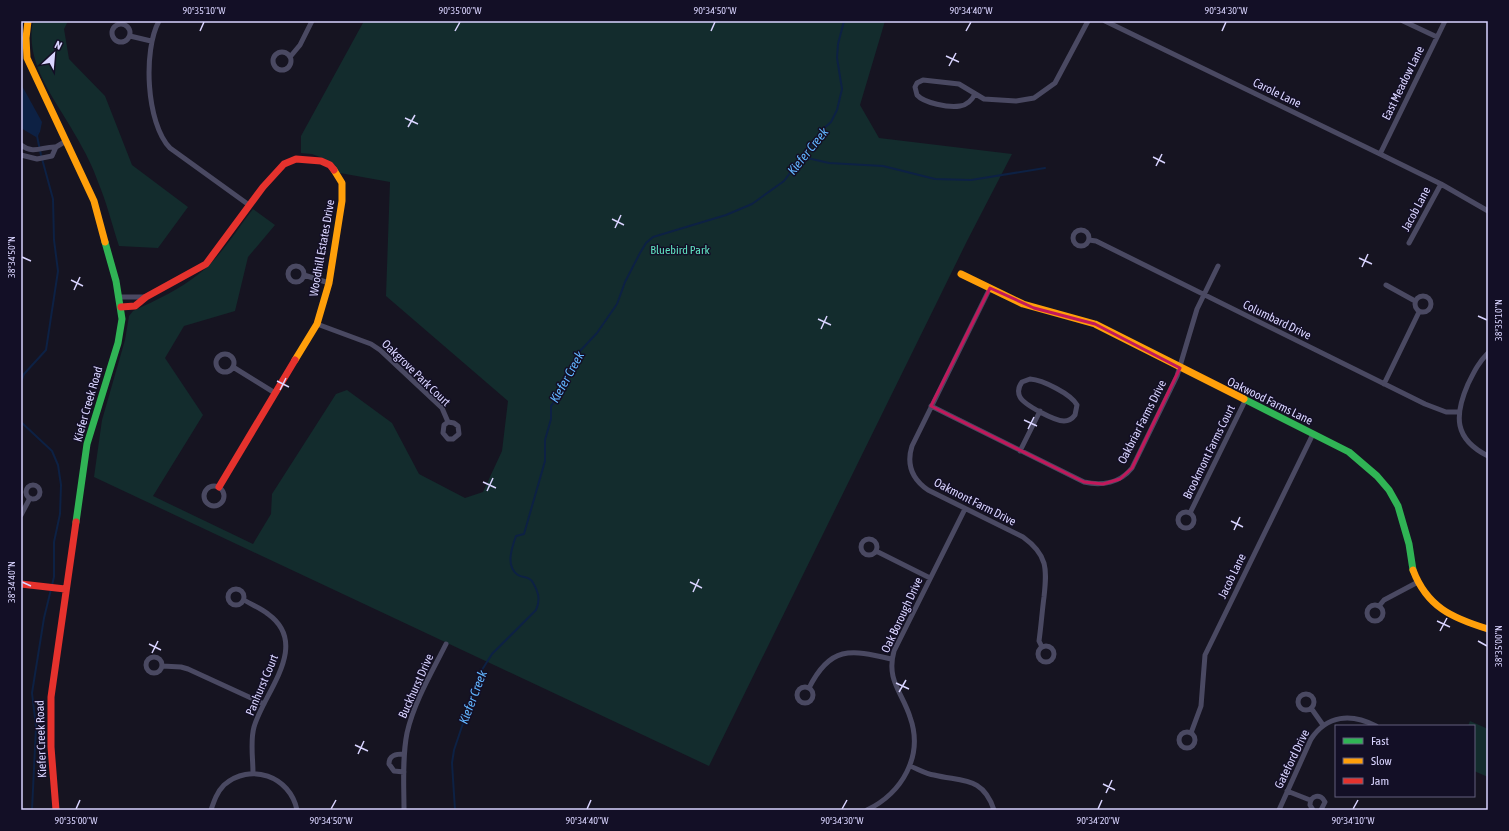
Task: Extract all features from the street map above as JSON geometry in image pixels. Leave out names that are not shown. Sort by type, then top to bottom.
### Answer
[{"type":"street","name":"Kiefer Creek Road","points":[[28,21],[26,38],[27,58],[94,201],[119,297],[122,319],[118,343],[87,444],[76,529],[65,589],[50,713],[56,810]]},
{"type":"street","points":[[159,21],[151,41],[148,60],[154,112],[162,137],[170,148],[249,205]]},
{"type":"street","points":[[290,58],[300,45],[312,21]]},
{"type":"street","points":[[975,94],[969,102],[959,106],[929,103],[917,96],[915,87],[917,83],[923,80],[959,84],[968,88],[984,99],[1016,100],[1034,98],[1056,84],[1088,21]]},
{"type":"street","name":"Carole Lane","points":[[1105,21],[1441,184],[1488,211]]},
{"type":"street","points":[[1403,21],[1437,37]]},
{"type":"street","name":"East Meadow Lane","points":[[1380,154],[1445,21]]},
{"type":"street","points":[[130,36],[151,41]]},
{"type":"street","points":[[21,155],[37,159],[52,156],[56,147],[66,141]]},
{"type":"street","points":[[21,145],[33,151],[42,150],[50,146],[56,147]]},
{"type":"street","name":"Woodhill Estates Drive","points":[[121,307],[136,307],[146,297],[206,264],[249,205],[284,164],[296,159],[321,161],[330,165],[340,178],[343,192],[329,283],[317,324],[219,487]]},
{"type":"street","name":"Jacob Lane","points":[[1409,243],[1441,184]]},
{"type":"street","name":"Columbard Drive","points":[[1089,240],[1204,294],[1436,409],[1446,412],[1458,412]]},
{"type":"street","name":"Oakbriar Farms Drive","points":[[931,406],[1084,482],[1103,484],[1120,479],[1132,468],[1180,368],[1197,308],[1218,266]]},
{"type":"street","name":"Oakwood Farms Lane","points":[[961,274],[1028,306],[1095,324],[1313,434],[1358,459],[1379,478],[1389,490],[1398,505],[1409,544],[1412,568],[1426,597],[1437,607],[1464,622],[1488,629]]},
{"type":"street","points":[[304,275],[329,283]]},
{"type":"street","points":[[1386,285],[1415,301]]},
{"type":"street","name":"Oakmont Farm Drive","points":[[990,288],[912,446],[909,463],[912,472],[919,483],[928,490],[1023,537],[1033,544],[1040,552],[1047,571],[1039,641],[1042,647]]},
{"type":"street","points":[[1424,296],[1431,301],[1429,310],[1424,313],[1419,312],[1414,306],[1415,301],[1419,297],[1424,296]]},
{"type":"street","points":[[119,297],[146,297]]},
{"type":"street","points":[[1384,384],[1419,312]]},
{"type":"street","name":"Oakgrove Park Court","points":[[317,324],[371,344],[380,350],[442,408],[448,422]]},
{"type":"street","points":[[1488,353],[1476,368],[1461,400],[1458,412],[1461,428],[1465,437],[1471,445],[1488,456]]},
{"type":"street","points":[[233,367],[276,393]]},
{"type":"street","points":[[1026,380],[1038,380],[1069,395],[1077,405],[1076,414],[1068,420],[1061,420],[1040,411],[1020,398],[1018,390],[1022,382],[1026,380]]},
{"type":"street","name":"Brookmont Farms Court","points":[[1190,513],[1245,400]]},
{"type":"street","points":[[1020,451],[1040,411]]},
{"type":"street","name":"Oakgrove Park Court","points":[[448,422],[454,422],[459,428],[459,434],[453,439],[445,437],[442,433],[444,425],[448,422]]},
{"type":"street","name":"Jacob Lane","points":[[1191,733],[1201,706],[1205,655],[1313,434]]},
{"type":"street","name":"Woodhill Estates Drive","points":[[210,487],[219,487],[224,496],[222,502],[216,506],[209,505],[204,497],[205,491],[210,487]]},
{"type":"street","points":[[21,515],[30,498]]},
{"type":"street","name":"Oak Borough Drive","points":[[867,810],[890,796],[898,787],[910,766],[914,739],[913,728],[910,717],[892,676],[891,659],[964,509]]},
{"type":"street","points":[[876,551],[930,578]]},
{"type":"street","points":[[1379,606],[1384,600],[1418,582]]},
{"type":"street","points":[[21,584],[65,589]]},
{"type":"street","name":"Panhurst Court","points":[[244,600],[268,614],[281,629],[285,638],[286,656],[254,727],[253,773]]},
{"type":"street","name":"Buckhurst Drive","points":[[404,810],[404,754],[412,714],[446,644]]},
{"type":"street","points":[[809,688],[815,675],[824,663],[839,654],[863,653],[891,659]]},
{"type":"street","points":[[162,666],[188,669],[264,704]]},
{"type":"street","points":[[1310,708],[1323,725]]},
{"type":"street","name":"Gateford Drive","points":[[1279,810],[1311,739],[1323,725],[1333,721],[1353,718],[1364,720],[1374,725]]},
{"type":"street","points":[[404,754],[393,755],[389,759],[388,764],[394,771],[404,772]]},
{"type":"street","points":[[910,766],[932,775],[970,782],[985,792],[994,810]]},
{"type":"street","points":[[211,810],[216,795],[224,786],[239,776],[253,773],[272,777],[284,786],[293,798],[297,810]]},
{"type":"street","points":[[1287,791],[1310,800]]},
{"type":"street","points":[[1310,800],[1316,796],[1323,798],[1325,805],[1321,810]]},
{"type":"street","points":[[1310,800],[1310,805],[1313,810]]},
{"type":"highlighted area","points":[[990,288],[1034,308],[1095,324],[1180,368],[1132,468],[1120,479],[1103,484],[1084,482],[931,406]]},
{"type":"green space","points":[[33,21],[68,21],[64,29],[69,59],[105,96],[132,165],[188,207],[158,248],[119,246],[104,198],[86,154],[44,82],[38,68],[33,53],[31,37]]},
{"type":"green space","name":"Bluebird Park","points":[[364,21],[885,21],[860,105],[879,138],[1012,154],[967,241],[709,766],[94,477],[102,420],[125,340],[129,316],[133,311],[184,284],[207,267],[253,209],[275,225],[248,257],[235,311],[184,326],[165,358],[203,415],[153,496],[253,544],[271,514],[272,494],[336,394],[347,390],[392,423],[419,474],[465,498],[483,492],[502,451],[508,401],[386,296],[390,182],[340,173],[325,159],[312,154],[301,153],[301,136]]},
{"type":"green space","points":[[1470,721],[1488,729],[1488,777],[1475,771],[1475,725],[1468,725]]},
{"type":"water","points":[[21,84],[42,122],[40,132],[36,137],[21,128]]},
{"type":"waterway","name":"Kiefer Creek","points":[[455,810],[452,763],[454,750],[480,673],[492,654],[536,610],[538,606],[538,595],[532,581],[518,575],[514,571],[511,557],[516,536],[524,534],[545,461],[545,440],[551,419],[551,406],[561,394],[573,362],[580,351],[597,333],[617,304],[625,282],[646,243],[653,237],[726,215],[752,204],[784,181],[822,130],[831,122],[837,110],[842,89],[837,58],[838,44],[844,21]]},
{"type":"waterway","points":[[21,382],[24,374],[46,350],[58,271],[54,240],[53,199],[41,155],[37,136],[38,133]]},
{"type":"waterway","points":[[803,157],[829,163],[883,166],[935,179],[971,180],[1045,168]]},
{"type":"waterway","points":[[21,422],[52,451],[58,465],[61,485],[60,514],[54,542],[54,577],[44,618],[32,693],[36,727],[32,810]]},
{"type":"traffic: fast","points":[[76,522],[87,444],[118,343],[122,319],[116,281],[105,242]]},
{"type":"traffic: fast","points":[[1244,399],[1349,452],[1377,476],[1389,490],[1398,506],[1409,544],[1413,570]]},
{"type":"traffic: slow","points":[[28,21],[26,38],[27,58],[94,201],[105,242]]},
{"type":"traffic: slow","points":[[295,360],[317,324],[329,283],[342,201],[342,183],[334,170]]},
{"type":"traffic: slow","points":[[961,274],[1023,304],[1095,324],[1244,399]]},
{"type":"traffic: slow","points":[[1413,570],[1419,583],[1433,602],[1452,615],[1488,629]]},
{"type":"traffic: jam","points":[[121,307],[135,306],[146,297],[206,264],[263,187],[284,164],[296,159],[321,161],[330,165],[334,170]]},
{"type":"traffic: jam","points":[[219,487],[295,360]]},
{"type":"traffic: jam","points":[[56,810],[51,747],[51,697],[76,522]]},
{"type":"traffic: jam","points":[[21,584],[65,589]]}]
